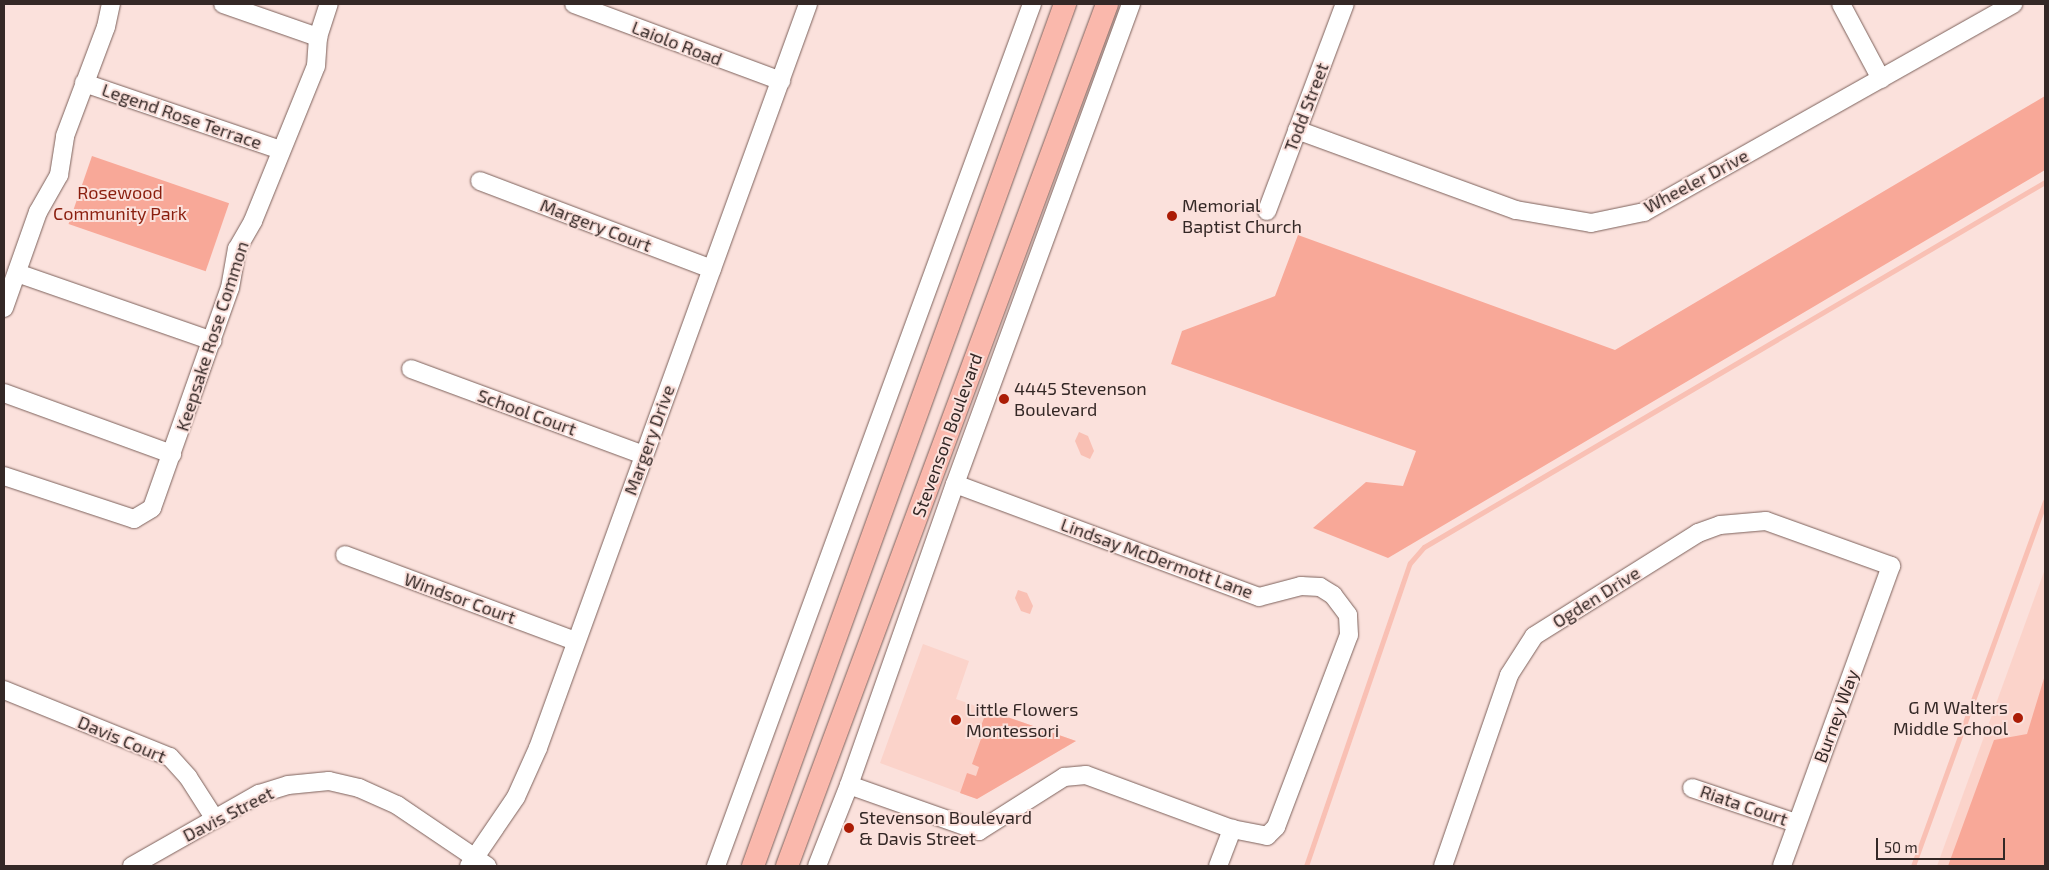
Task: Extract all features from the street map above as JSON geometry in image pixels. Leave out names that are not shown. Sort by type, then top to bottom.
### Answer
[{"type":"main road","name":"Stevenson Boulevard","points":[[753,866],[1065,4]]},
{"type":"main road","name":"Stevenson Boulevard","points":[[787,866],[1107,4]]},
{"type":"street","points":[[4,308],[38,212],[59,175],[65,136],[111,4]]},
{"type":"street","points":[[223,4],[318,37]]},
{"type":"street","name":"Keepsake Rose Common","points":[[4,476],[134,519],[152,508],[230,288],[237,249],[253,221],[316,66],[318,37],[329,4]]},
{"type":"street","name":"Laiolo Road","points":[[574,4],[781,81]]},
{"type":"street","name":"Margery Drive","points":[[477,864],[527,776],[808,4]]},
{"type":"street","points":[[716,866],[1032,4]]},
{"type":"street","name":"Stevenson Boulevard","points":[[817,866],[849,785],[955,484],[1131,4]]},
{"type":"street","name":"Todd Street","points":[[1267,211],[1345,4]]},
{"type":"street","points":[[1841,4],[1881,79]]},
{"type":"street","name":"Wheeler Drive","points":[[1297,130],[1516,210],[1591,223],[1644,212],[2013,4]]},
{"type":"street","name":"Legend Rose Terrace","points":[[84,82],[281,150]]},
{"type":"street","name":"Margery Court","points":[[480,181],[712,269]]},
{"type":"street","points":[[17,273],[212,341]]},
{"type":"street","name":"School Court","points":[[411,369],[643,455]]},
{"type":"street","points":[[4,393],[172,454]]},
{"type":"street","name":"Lindsay McDermott Lane","points":[[849,785],[980,831],[1064,777],[1086,775],[1232,829],[1267,836],[1276,827],[1349,635],[1348,615],[1338,602],[1320,587],[1301,586],[1258,597],[955,484]]},
{"type":"street","name":"Ogden Drive","points":[[1443,866],[1509,675],[1534,636],[1698,533],[1720,525],[1766,521],[1891,566]]},
{"type":"street","name":"Windsor Court","points":[[345,555],[575,641]]},
{"type":"street","name":"Burney Way","points":[[1782,866],[1796,823],[1891,566]]},
{"type":"street","name":"Davis Court","points":[[4,690],[170,757],[188,777],[215,818]]},
{"type":"street","name":"Davis Street","points":[[132,866],[259,794],[288,785],[329,781],[359,788],[397,805],[477,864]]},
{"type":"street","name":"Riata Court","points":[[1692,788],[1796,823]]},
{"type":"street","points":[[1218,866],[1232,829]]},
{"type":"shaded area","points":[[1079,432],[1088,436],[1094,451],[1090,459],[1081,455],[1075,441]]},
{"type":"shaded area","name":"G M Walters Middle School","points":[[2045,569],[2045,866],[1937,866]]},
{"type":"shaded area","points":[[1018,590],[1027,593],[1033,606],[1030,614],[1021,611],[1015,598]]},
{"type":"shaded area","name":"Little Flowers Montessori","points":[[923,644],[969,661],[956,699],[1076,741],[977,799],[880,763]]},
{"type":"green space","points":[[2045,96],[2045,170],[1388,558],[1313,528],[1366,482],[1403,486],[1416,451],[1171,364],[1182,331],[1275,296],[1298,235],[1615,350]]},
{"type":"green space","name":"Rosewood Community Park","points":[[92,156],[229,203],[206,271],[69,224]]},
{"type":"green space","name":"G M Walters Middle School","points":[[2045,675],[2045,866],[1948,866],[1994,740],[2027,734]]},
{"type":"green space","points":[[987,710],[1076,741],[977,799],[960,793],[967,773],[976,776],[979,767],[972,764],[982,736],[978,734]]},
{"type":"waterway","points":[[1306,866],[1410,563],[1424,547],[2045,182]]},
{"type":"waterway","points":[[1913,866],[2045,501]]},
{"type":"place","name":"Memorial Baptist Church","points":[[1172,216]]},
{"type":"place","name":"4445 Stevenson Boulevard","points":[[1004,399]]},
{"type":"place","name":"G M Walters Middle School","points":[[2018,718]]},
{"type":"place","name":"Little Flowers Montessori","points":[[956,720]]},
{"type":"place","name":"Stevenson Boulevard & Davis Street","points":[[849,828]]}]
